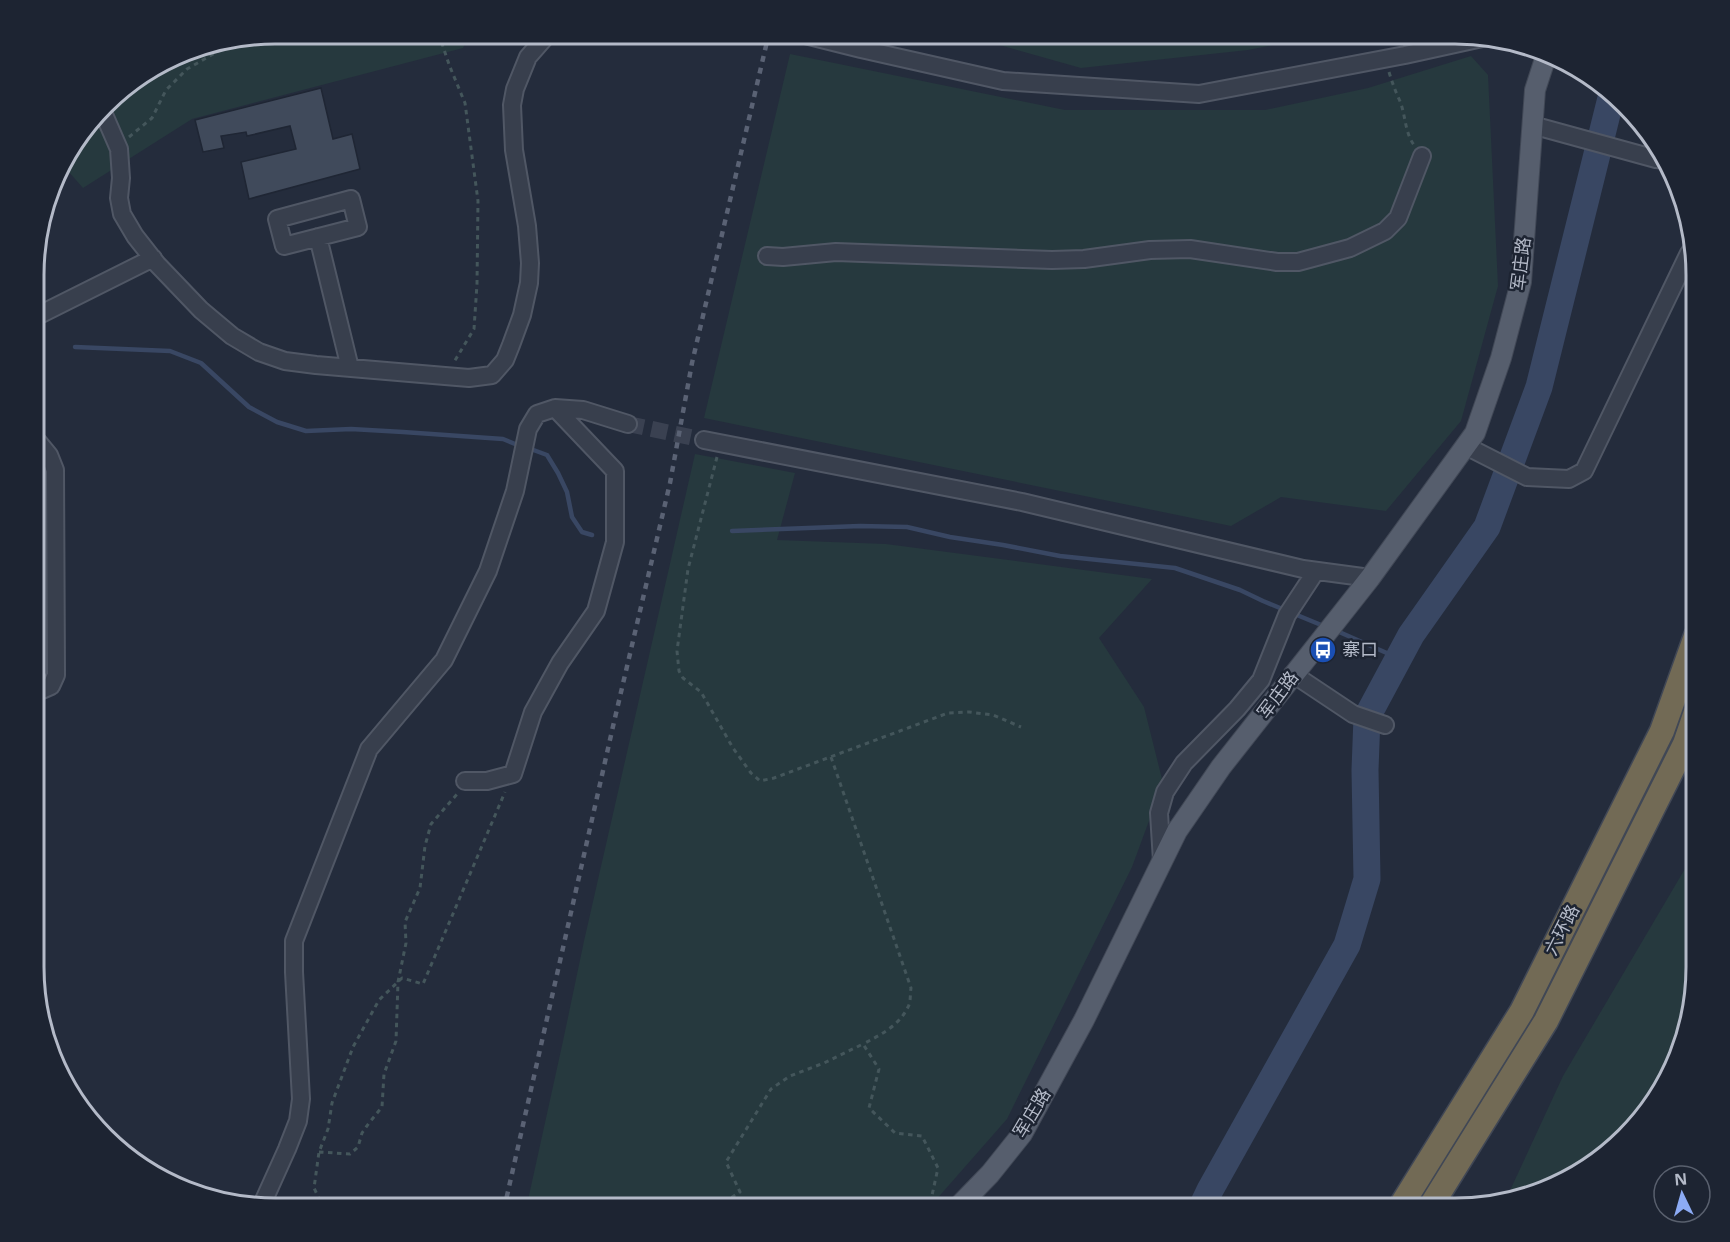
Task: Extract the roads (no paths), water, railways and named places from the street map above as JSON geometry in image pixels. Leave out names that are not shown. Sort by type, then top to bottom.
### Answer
[{"type":"highway","name":"六环路","points":[[1406,1198],[1522,1011],[1662,731],[1686,664]]},
{"type":"highway","name":"六环路","points":[[1436,1198],[1546,1021],[1686,739]]},
{"type":"main road","name":"军庄路","points":[[967,1198],[990,1174],[1022,1134],[1084,1020],[1178,831],[1221,766],[1370,579],[1475,434],[1502,358],[1521,282],[1535,90],[1544,61]]},
{"type":"street","points":[[105,117],[119,149],[121,178],[119,198],[122,213],[135,236],[201,310],[232,336],[259,352],[285,361],[469,378],[492,375],[505,360],[527,297],[530,263],[525,208],[514,150],[512,105],[515,89],[528,57],[539,44]]},
{"type":"street","points":[[841,44],[1003,81],[1199,94],[1455,44]]},
{"type":"street","points":[[1532,125],[1656,159]]},
{"type":"street","points":[[767,256],[783,257],[836,252],[1052,260],[1180,249],[1277,262],[1298,262],[1350,248],[1385,231],[1398,218],[1422,156]]},
{"type":"street","points":[[351,199],[358,227],[318,237],[284,246],[277,219],[351,199]]},
{"type":"street","points":[[318,237],[350,368]]},
{"type":"street","points":[[44,312],[153,258]]},
{"type":"street","points":[[1466,446],[1527,477],[1569,479],[1584,471],[1686,259]]},
{"type":"street","points":[[265,1198],[298,1122],[301,1099],[294,941],[369,749],[444,660],[488,571],[515,490],[528,429],[537,414],[555,408],[583,411],[628,424]]},
{"type":"street","points":[[465,781],[488,781],[513,774],[533,712],[560,663],[596,611],[615,542],[615,471],[555,408]]},
{"type":"street","points":[[712,442],[1022,502],[1303,569],[1370,579]]},
{"type":"street","points":[[44,449],[56,470],[56,675],[51,686],[44,689]]},
{"type":"street","points":[[1162,861],[1159,813],[1165,792],[1184,763],[1237,709],[1261,680],[1287,615],[1316,571]]},
{"type":"street","points":[[1293,674],[1353,714],[1385,725]]},
{"type":"waterway","points":[[1206,1198],[1347,945],[1367,879],[1365,770],[1367,717],[1411,635],[1487,527],[1539,387],[1610,103]]},
{"type":"waterway","points":[[75,347],[170,351],[201,363],[249,407],[277,422],[306,431],[351,429],[503,439],[520,446]]},
{"type":"waterway","points":[[528,448],[547,455],[567,492],[572,517],[582,532],[592,535]]},
{"type":"waterway","points":[[732,531],[860,526],[907,527],[950,537],[1060,556],[1175,568],[1240,590],[1326,627]]},
{"type":"waterway","points":[[1337,631],[1398,658]]},
{"type":"tunnel","points":[[628,424],[704,440]]},
{"type":"railway","points":[[506,1198],[670,483],[692,363],[766,44]]},
{"type":"place","name":"寨口","points":[[1323,650]]}]
